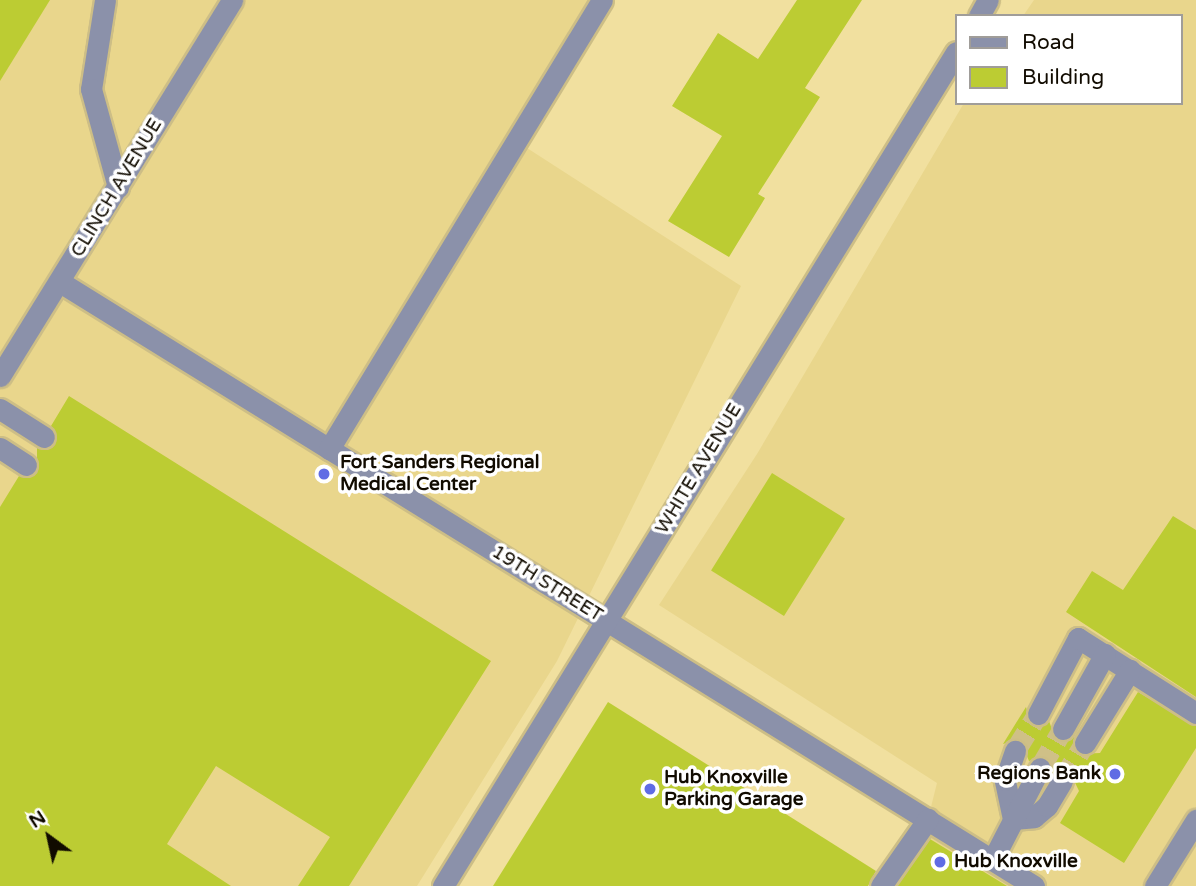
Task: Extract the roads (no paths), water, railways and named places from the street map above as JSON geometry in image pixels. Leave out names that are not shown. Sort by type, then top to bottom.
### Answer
[{"type":"street","points":[[106,0],[91,89],[118,187]]},
{"type":"street","name":"CLINCH AVENUE","points":[[0,376],[232,0]]},
{"type":"street","points":[[328,449],[602,0]]},
{"type":"street","name":"WHITE AVENUE","points":[[443,886],[954,54]]},
{"type":"street","name":"19TH STREET","points":[[60,282],[1034,886]]},
{"type":"street","points":[[0,409],[44,437]]},
{"type":"street","points":[[0,448],[26,465]]},
{"type":"street","points":[[1038,714],[1078,638],[1196,713]]},
{"type":"street","points":[[1063,729],[1105,654]]},
{"type":"street","points":[[1085,743],[1130,670]]},
{"type":"street","points":[[1013,819],[1005,780],[1015,751]]},
{"type":"street","points":[[993,859],[1040,768]]},
{"type":"street","points":[[1013,819],[1041,811],[1062,780]]},
{"type":"street","points":[[881,886],[928,819]]},
{"type":"street","points":[[1155,886],[1196,820]]},
{"type":"tunnel","points":[[1015,751],[1038,714]]},
{"type":"tunnel","points":[[1040,768],[1063,729]]},
{"type":"tunnel","points":[[1062,781],[1085,743]]},
{"type":"place","name":"Fort Sanders Regional Medical Center","points":[[324,474]]},
{"type":"place","name":"Regions Bank","points":[[1115,774]]},
{"type":"place","name":"Hub Knoxville Parking Garage","points":[[650,789]]},
{"type":"place","name":"Hub Knoxville","points":[[940,862]]}]
